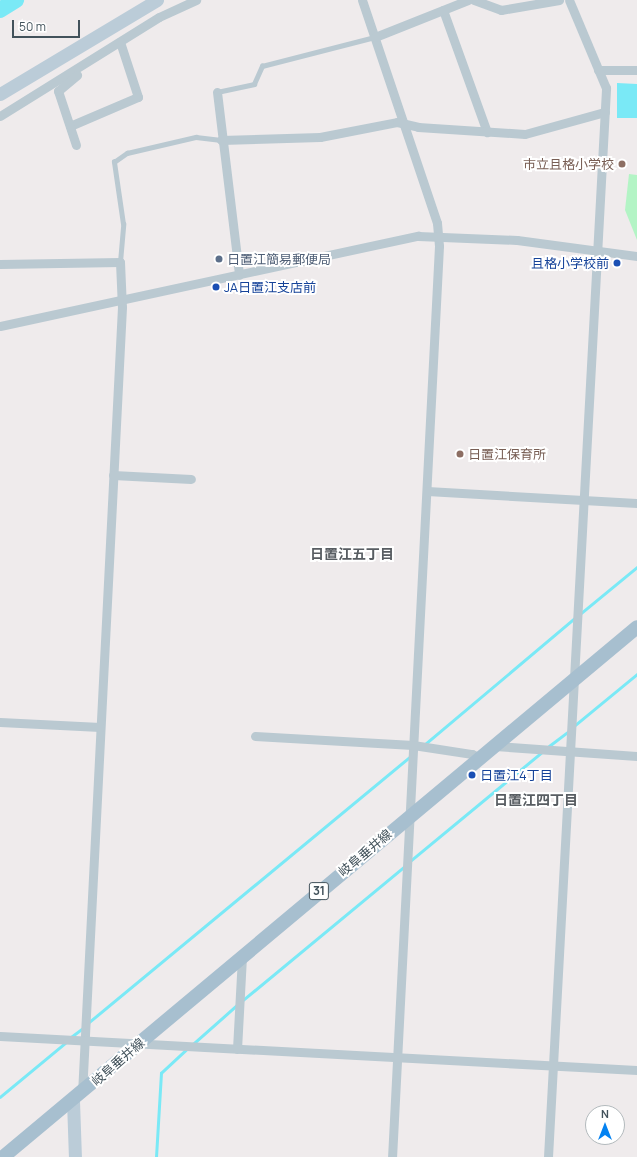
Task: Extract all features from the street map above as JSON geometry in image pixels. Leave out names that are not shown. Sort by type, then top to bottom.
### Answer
[{"type":"main road","name":"岐阜垂井線","points":[[3,1157],[78,1097],[242,956],[637,627]]},
{"type":"street","points":[[0,94],[157,0]]},
{"type":"street","points":[[0,116],[159,17],[196,0]]},
{"type":"street","points":[[362,0],[406,125],[438,235],[427,491],[413,745],[411,815],[392,1157]]},
{"type":"street","points":[[375,37],[468,0]]},
{"type":"street","points":[[474,0],[501,10],[559,0]]},
{"type":"street","points":[[548,1157],[570,752],[572,681],[606,88],[569,0]]},
{"type":"street","points":[[443,10],[487,132]]},
{"type":"street","points":[[70,126],[138,96],[120,42]]},
{"type":"street","points":[[76,145],[58,91],[78,74],[81,66]]},
{"type":"street","points":[[598,70],[637,70]]},
{"type":"street","points":[[217,92],[221,140],[239,275]]},
{"type":"street","points":[[221,140],[320,136],[397,122],[406,125],[526,134],[605,112]]},
{"type":"street","points":[[0,326],[122,299],[438,235],[637,256]]},
{"type":"street","points":[[0,264],[120,262],[122,299],[84,1040],[74,1157]]},
{"type":"street","points":[[113,475],[191,479]]},
{"type":"street","points":[[427,491],[637,503]]},
{"type":"street","points":[[0,722],[100,728]]},
{"type":"street","points":[[255,736],[413,745],[472,754],[480,758]]},
{"type":"street","points":[[495,746],[637,756]]},
{"type":"street","points":[[237,1049],[242,956]]},
{"type":"street","points":[[0,1036],[637,1070]]},
{"type":"lane","points":[[217,92],[254,84],[262,66],[375,37]]},
{"type":"lane","points":[[120,262],[123,224],[114,162],[127,153],[196,137],[221,140]]},
{"type":"green space","points":[[629,174],[637,175],[637,240],[625,210]]},
{"type":"water","points":[[617,83],[637,84],[637,118],[617,118]]},
{"type":"waterway","points":[[0,10],[16,0]]},
{"type":"waterway","points":[[580,614],[637,567]]},
{"type":"waterway","points":[[424,745],[575,618]]},
{"type":"waterway","points":[[574,726],[637,674]]},
{"type":"waterway","points":[[549,746],[569,731]]},
{"type":"waterway","points":[[409,862],[542,752]]},
{"type":"waterway","points":[[88,1023],[409,757]]},
{"type":"waterway","points":[[243,1000],[404,867]]},
{"type":"waterway","points":[[193,1044],[237,1005]]},
{"type":"waterway","points":[[71,1037],[83,1028]]},
{"type":"waterway","points":[[0,1097],[65,1043]]},
{"type":"waterway","points":[[156,1157],[161,1073],[188,1048]]},
{"type":"place","name":"市立且格小学校","points":[[622,164]]},
{"type":"place","name":"日置江簡易郵便局","points":[[219,259]]},
{"type":"place","name":"且格小学校前","points":[[617,263]]},
{"type":"place","name":"JA日置江支店前","points":[[216,287]]},
{"type":"place","name":"日置江保育所","points":[[460,454]]},
{"type":"place","name":"日置江4丁目","points":[[472,775]]},
{"type":"district","name":"日置江五丁目","points":[[352,554]]},
{"type":"district","name":"日置江四丁目","points":[[536,800]]}]
